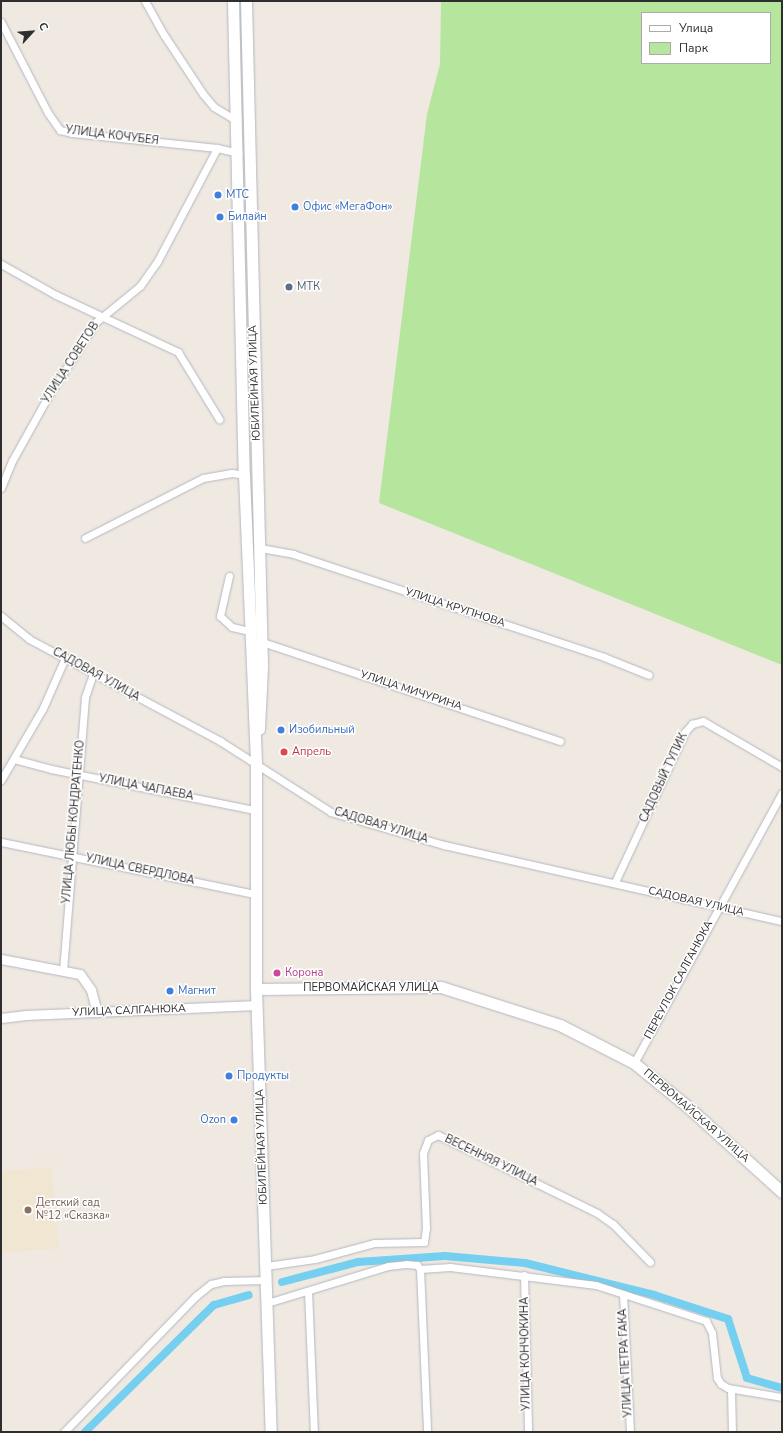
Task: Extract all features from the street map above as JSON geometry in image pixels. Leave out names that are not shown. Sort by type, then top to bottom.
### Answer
[{"type":"main road","name":"ЮБИЛЕЙНАЯ УЛИЦА","points":[[233,1],[236,120],[244,153],[260,548],[262,642],[255,810],[256,989],[272,1432]]},
{"type":"main road","name":"ЮБИЛЕЙНАЯ УЛИЦА","points":[[246,1],[242,372],[249,631],[256,765]]},
{"type":"main road","name":"ПЕРВОМАЙСКАЯ УЛИЦА","points":[[256,989],[441,987],[560,1024],[634,1063],[687,1106],[782,1192]]},
{"type":"street","points":[[145,1],[164,35],[203,94],[214,107],[236,120]]},
{"type":"street","name":"УЛИЦА КОЧУБЕЯ","points":[[1,22],[48,113],[60,130],[72,133],[217,148],[244,153]]},
{"type":"street","name":"УЛИЦА СОВЕТОВ","points":[[1,488],[12,461],[47,398],[103,316],[140,286],[157,262],[217,148]]},
{"type":"street","points":[[1,264],[56,294],[178,352],[219,418]]},
{"type":"street","points":[[242,372],[254,372]]},
{"type":"street","points":[[85,538],[203,478],[232,473],[244,475]]},
{"type":"street","name":"УЛИЦА КРУПНОВА","points":[[260,548],[293,554],[604,657],[649,675]]},
{"type":"street","points":[[229,576],[220,616],[232,627],[249,631]]},
{"type":"street","name":"САДОВАЯ УЛИЦА","points":[[1,616],[29,638],[93,674],[220,741],[331,812],[353,820],[444,845],[615,882],[718,908],[782,921]]},
{"type":"street","name":"УЛИЦА МИЧУРИНА","points":[[262,642],[560,741]]},
{"type":"street","points":[[1,780],[43,708],[65,658]]},
{"type":"street","name":"УЛИЦА ЛЮБЫ КОНДРАТЕНКО","points":[[62,971],[85,697],[93,674]]},
{"type":"street","name":"САДОВЫЙ ТУПИК","points":[[615,882],[685,732],[692,724],[703,721],[782,767]]},
{"type":"street","name":"УЛИЦА ЧАПАЕВА","points":[[14,759],[78,774],[255,810]]},
{"type":"street","name":"ПЕРЕУЛОК САЛГАНЮКА","points":[[634,1063],[782,793]]},
{"type":"street","name":"УЛИЦА СВЕРДЛОВА","points":[[1,842],[255,894]]},
{"type":"street","points":[[1,959],[80,974],[86,981],[96,1012]]},
{"type":"street","name":"УЛИЦА САЛГАНЮКА","points":[[1,1018],[257,1005]]},
{"type":"street","name":"ВЕСЕННЯЯ УЛИЦА","points":[[266,1266],[315,1259],[374,1243],[424,1242],[426,1228],[423,1153],[428,1140],[438,1135],[597,1213],[613,1224],[650,1262]]},
{"type":"street","points":[[267,1303],[388,1266],[406,1264],[416,1265],[420,1269],[427,1432]]},
{"type":"street","points":[[420,1269],[450,1267],[596,1285],[706,1321],[712,1333],[717,1378],[731,1389],[782,1397]]},
{"type":"street","name":"УЛИЦА КОНЧОКИНА","points":[[524,1275],[528,1432]]},
{"type":"street","points":[[64,1432],[196,1296],[211,1284],[224,1281],[266,1280]]},
{"type":"street","points":[[308,1291],[314,1432]]},
{"type":"street","name":"УЛИЦА ПЕТРА ГАКА","points":[[623,1294],[630,1432]]},
{"type":"street","points":[[731,1389],[732,1432]]},
{"type":"shaded area","name":"Детский сад №12 «Сказка»","points":[[51,1167],[59,1248],[1,1253],[1,1171]]},
{"type":"green space","points":[[441,1],[782,1],[782,665],[379,503],[427,114],[440,64]]},
{"type":"waterway","points":[[282,1282],[358,1262],[445,1256],[525,1263],[654,1295],[728,1319],[747,1378],[782,1388]]},
{"type":"waterway","points":[[85,1432],[214,1305],[249,1295]]},
{"type":"place","name":"МТС","points":[[218,195]]},
{"type":"place","name":"Офис «МегаФон»","points":[[295,207]]},
{"type":"place","name":"Билайн","points":[[220,217]]},
{"type":"place","name":"МТК","points":[[289,287]]},
{"type":"place","name":"Изобильный","points":[[281,730]]},
{"type":"place","name":"Апрель","points":[[284,752]]},
{"type":"place","name":"Корона","points":[[277,973]]},
{"type":"place","name":"Магнит","points":[[170,991]]},
{"type":"place","name":"Продукты","points":[[229,1076]]},
{"type":"place","name":"Ozon","points":[[234,1120]]},
{"type":"place","name":"Детский сад №12 «Сказка»","points":[[28,1210]]}]
